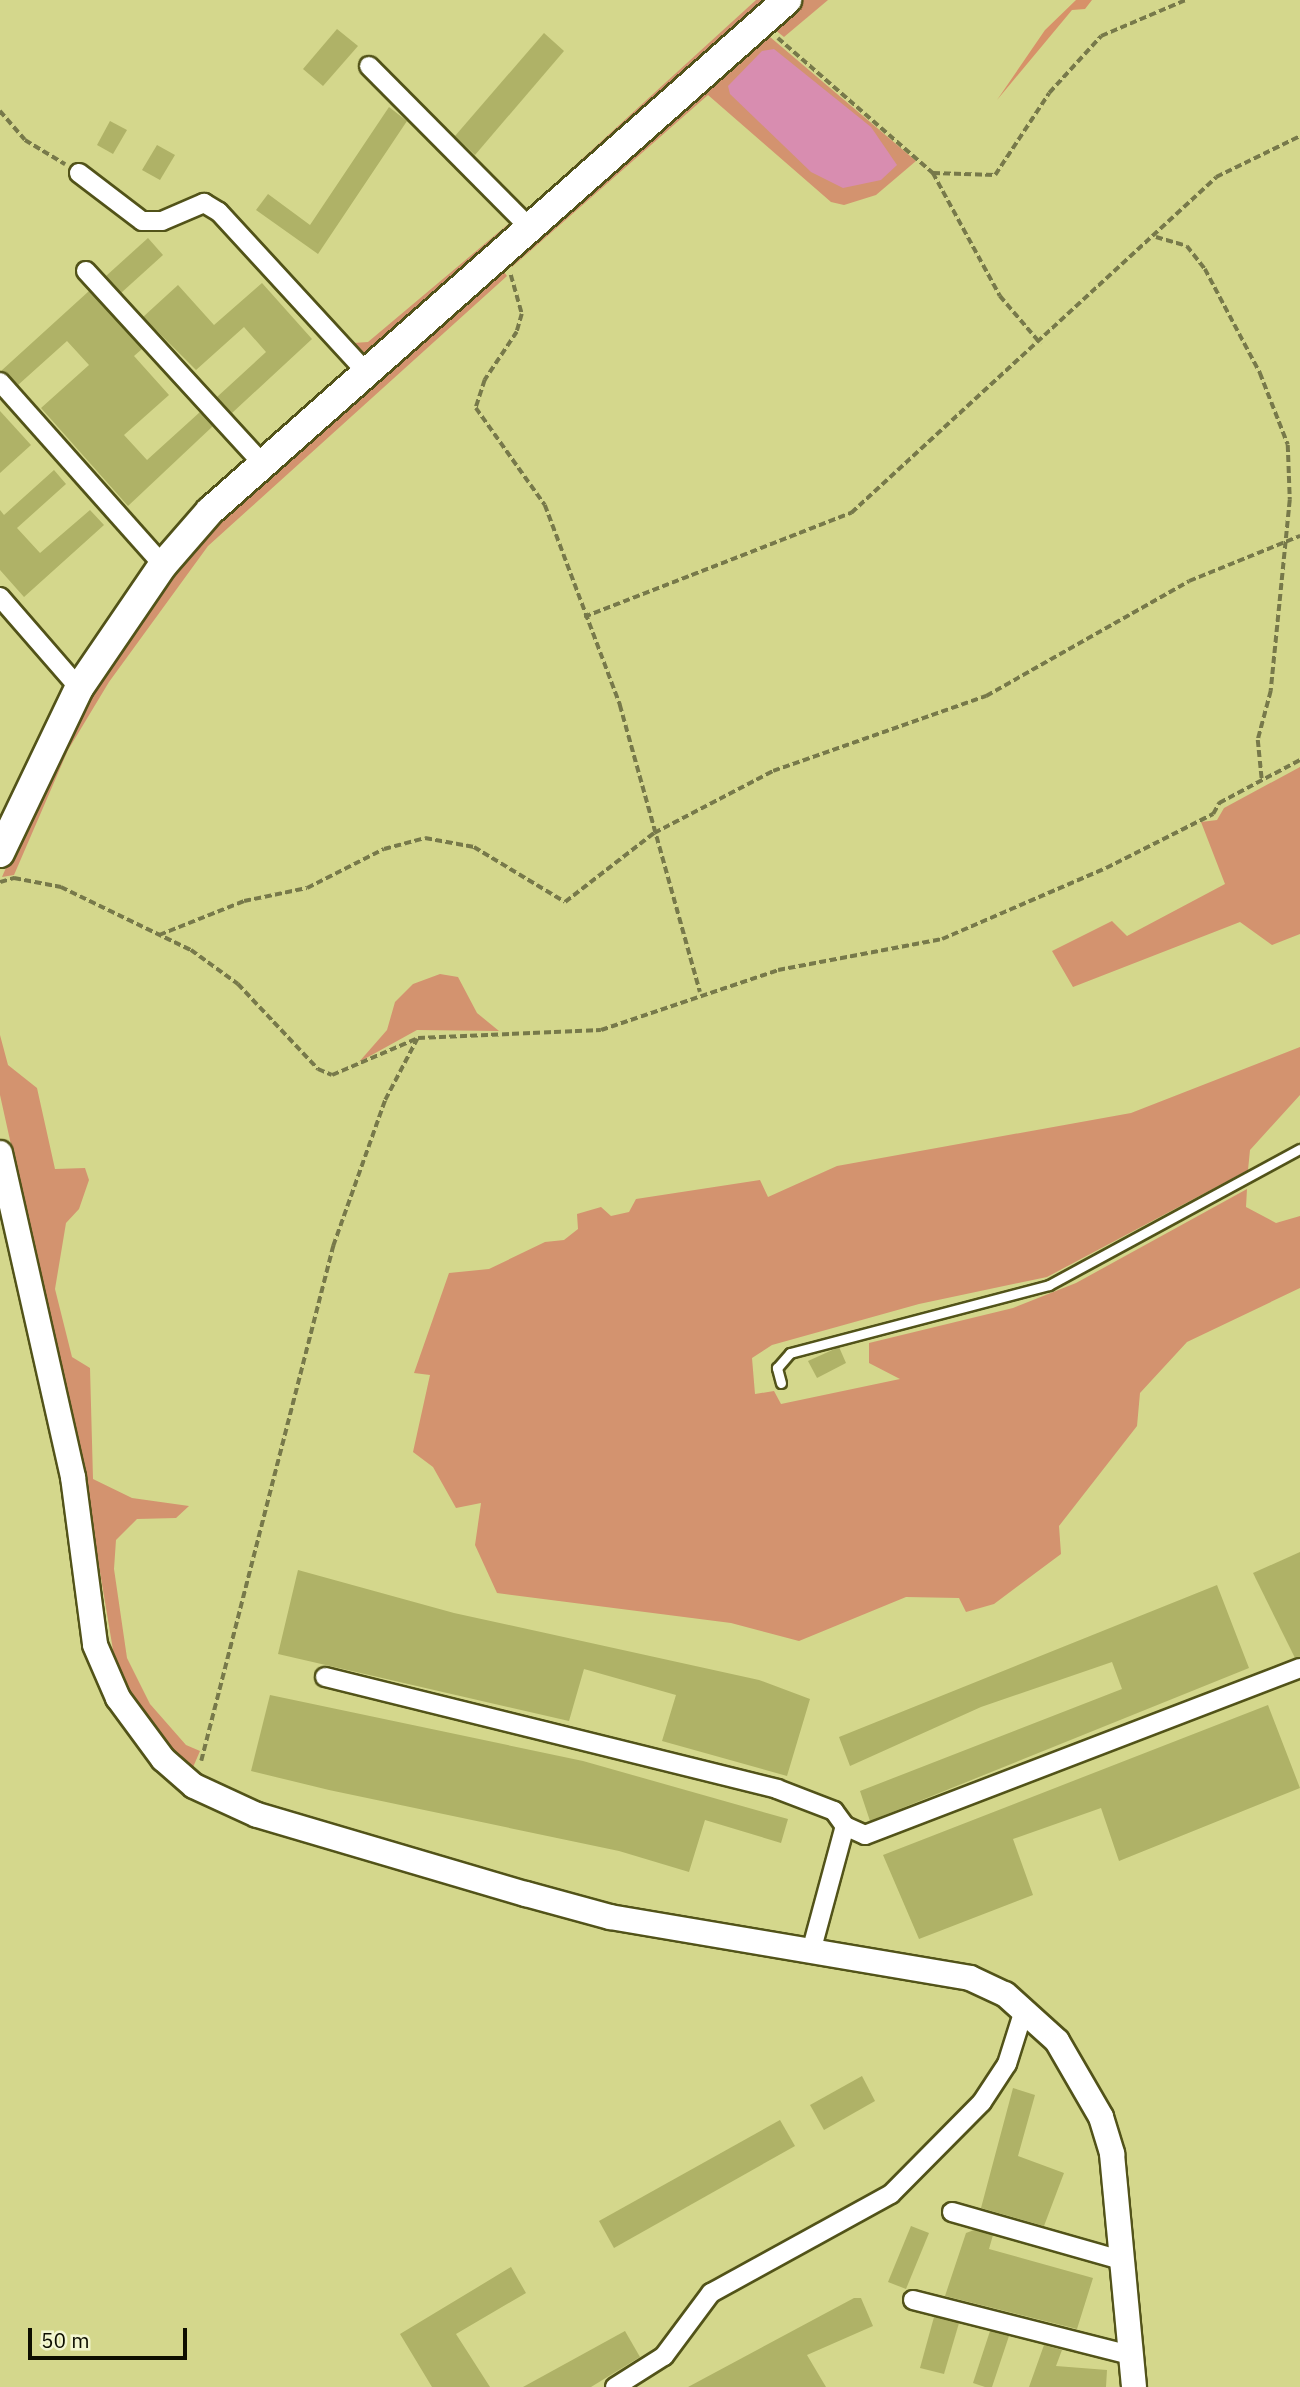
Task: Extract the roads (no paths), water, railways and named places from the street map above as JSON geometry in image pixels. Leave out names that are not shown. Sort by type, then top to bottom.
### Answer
[{"type":"main road","points":[[0,852],[79,688],[163,565],[263,464],[365,371],[787,0]]},
{"type":"street","points":[[369,66],[530,228]]},
{"type":"street","points":[[79,173],[142,221],[163,221],[204,203],[219,212],[365,371]]},
{"type":"street","points":[[86,271],[263,464]]},
{"type":"street","points":[[0,382],[163,565]]},
{"type":"street","points":[[0,597],[79,688]]},
{"type":"street","points":[[0,1153],[73,1477],[95,1645],[138,1727],[194,1786],[257,1815],[610,1917],[812,1948],[970,1978],[1024,2010],[1071,2061],[1101,2117],[1112,2154],[1134,2387]]},
{"type":"street","points":[[325,1676],[776,1789],[834,1811],[845,1826],[865,1835],[895,1829],[1300,1668]]},
{"type":"street","points":[[812,1948],[845,1826]]},
{"type":"street","points":[[615,2387],[664,2356],[711,2293],[891,2194],[982,2102],[1007,2064],[1024,2010]]},
{"type":"street","points":[[952,2212],[1121,2260]]},
{"type":"street","points":[[913,2300],[1130,2355]]},
{"type":"lane","points":[[781,1383],[777,1367],[790,1353],[1049,1285],[1300,1149]]}]
